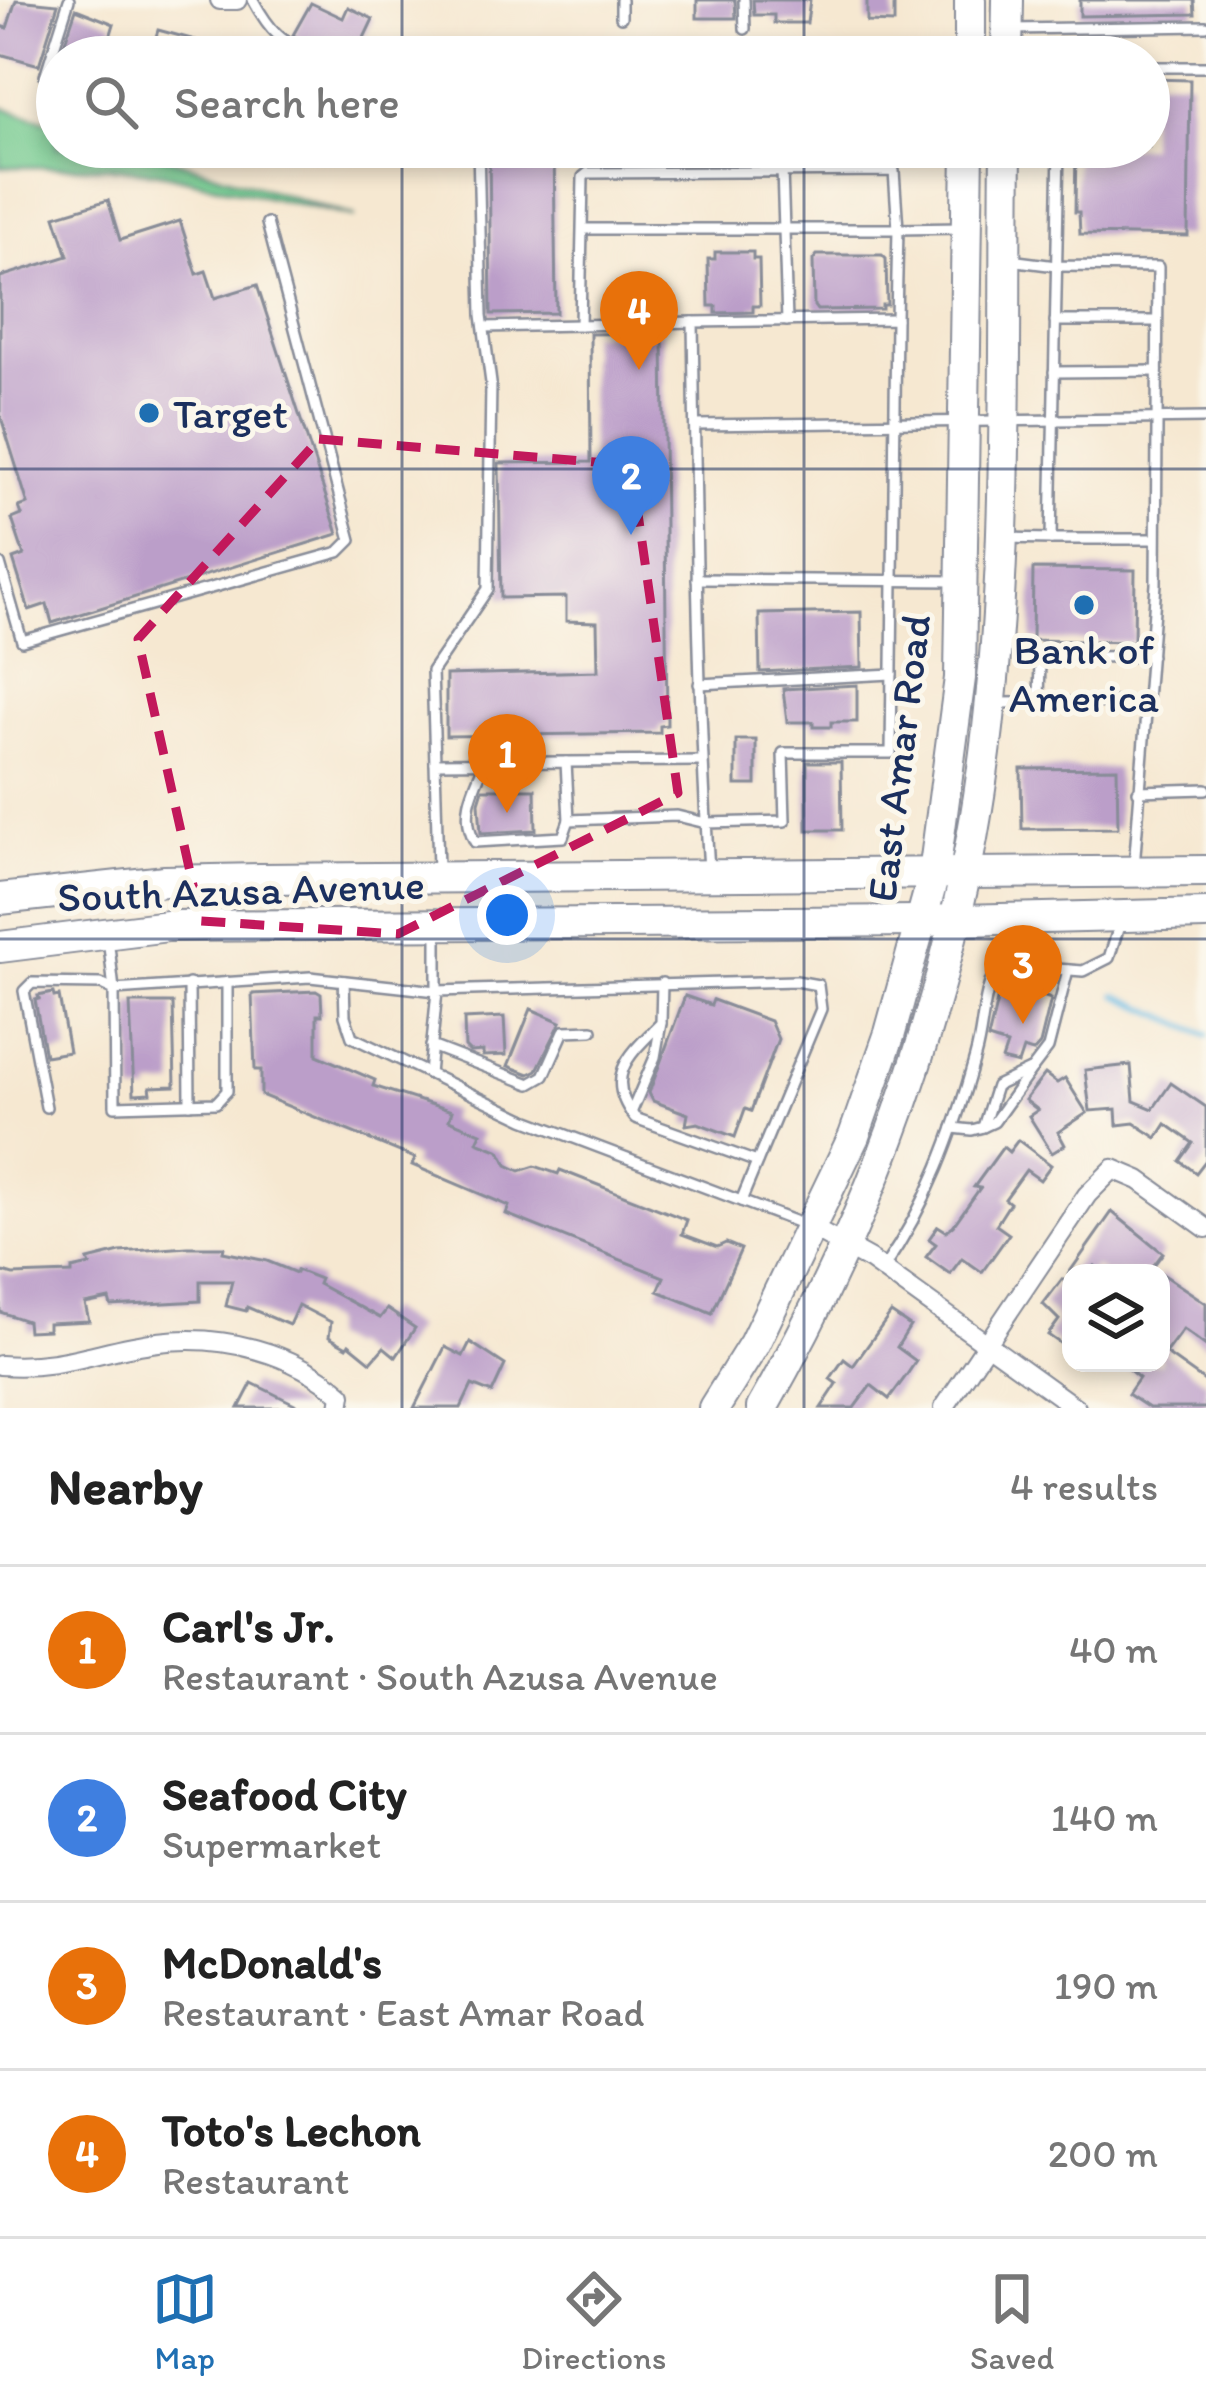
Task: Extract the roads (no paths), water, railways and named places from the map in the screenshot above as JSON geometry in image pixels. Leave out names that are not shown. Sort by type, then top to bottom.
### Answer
[{"type":"main road","points":[[970,0],[970,36]]},
{"type":"main road","name":"East Amar Road","points":[[762,1408],[844,1246],[902,1106],[956,920],[949,874],[960,678],[968,168]]},
{"type":"main road","name":"East Amar Road","points":[[714,1408],[754,1344],[854,1136],[890,1033],[920,921],[949,874],[990,703],[1002,538],[1006,168]]},
{"type":"main road","name":"South Azusa Avenue","points":[[0,899],[165,881],[1206,871]]},
{"type":"main road","points":[[437,923],[439,878]]},
{"type":"main road","name":"South Azusa Avenue","points":[[0,947],[168,926],[920,921],[1206,914]]},
{"type":"street","points":[[220,0],[236,0]]},
{"type":"street","points":[[944,1408],[1087,1196],[1113,1169],[1139,1180],[1206,1228]]},
{"type":"street","points":[[812,1228],[884,1269],[1076,1408]]},
{"type":"street","points":[[0,1365],[74,1363],[158,1342],[234,1342],[316,1373],[341,1402]]},
{"type":"lane","points":[[58,36],[69,0]]},
{"type":"lane","points":[[253,0],[276,36]]},
{"type":"lane","points":[[621,0],[622,17]]},
{"type":"lane","points":[[744,0],[745,28]]},
{"type":"lane","points":[[1008,28],[1206,26]]},
{"type":"lane","points":[[1170,68],[1206,67]]},
{"type":"lane","points":[[439,878],[433,671],[488,589],[491,383],[482,315],[478,168]]},
{"type":"lane","points":[[1051,539],[1058,421],[1054,371],[1058,168]]},
{"type":"lane","points":[[782,170],[787,321]]},
{"type":"lane","points":[[569,820],[677,816],[706,823],[785,821],[784,753],[891,753],[898,229],[894,171],[588,173],[583,177],[580,325]]},
{"type":"lane","points":[[0,564],[22,641],[339,552],[352,540],[267,223]]},
{"type":"lane","points":[[582,229],[967,228]]},
{"type":"lane","points":[[1005,260],[1055,266],[1158,267],[1151,656],[1133,874]]},
{"type":"lane","points":[[484,327],[896,319]]},
{"type":"lane","points":[[1055,321],[1157,321]]},
{"type":"lane","points":[[693,322],[699,684],[710,875]]},
{"type":"lane","points":[[1054,371],[1156,371]]},
{"type":"lane","points":[[695,425],[1206,418]]},
{"type":"lane","points":[[1002,538],[1154,538]]},
{"type":"lane","points":[[697,579],[961,581]]},
{"type":"lane","points":[[1040,703],[1040,658],[1151,656]]},
{"type":"lane","points":[[699,684],[892,674]]},
{"type":"lane","points":[[990,703],[1146,702]]},
{"type":"lane","points":[[435,763],[702,760]]},
{"type":"lane","points":[[484,763],[471,795],[467,823],[475,842],[563,837],[569,820],[566,762]]},
{"type":"lane","points":[[1138,791],[1206,789]]},
{"type":"lane","points":[[884,1269],[914,1225],[953,1128],[977,1052],[993,975],[1018,966],[1083,971],[1109,958],[1122,917]]},
{"type":"lane","points":[[429,1074],[437,923]]},
{"type":"lane","points":[[107,932],[114,990],[115,1106],[216,1103],[227,1091],[227,982]]},
{"type":"lane","points":[[953,1128],[972,1130],[994,1122],[1048,1048],[1068,970]]},
{"type":"lane","points":[[46,1107],[24,991],[41,981],[101,984],[114,990],[310,977],[436,991],[796,980],[818,985],[821,1009],[741,1201]]},
{"type":"lane","points":[[344,981],[345,1016],[352,1036],[524,1119],[812,1228]]},
{"type":"lane","points":[[631,1113],[655,1057],[662,983]]},
{"type":"lane","points":[[189,985],[190,1104]]},
{"type":"lane","points":[[661,1024],[634,1048],[622,1069],[620,1092],[631,1113],[758,1162]]},
{"type":"lane","points":[[431,1046],[530,1084],[544,1076],[564,1031],[592,1030]]},
{"type":"lane","points":[[983,1127],[996,1086],[1032,1069]]},
{"type":"waterway","points":[[1116,995],[1206,1035]]},
{"type":"place","name":"Toto's Lechon","points":[[639,370]]},
{"type":"place","name":"Target","points":[[149,413]]},
{"type":"place","name":"Seafood City","points":[[631,535]]},
{"type":"place","name":"Bank of America","points":[[1084,605]]},
{"type":"place","name":"Carl's Jr.","points":[[507,813]]},
{"type":"place","name":"McDonald's","points":[[1023,1024]]}]
